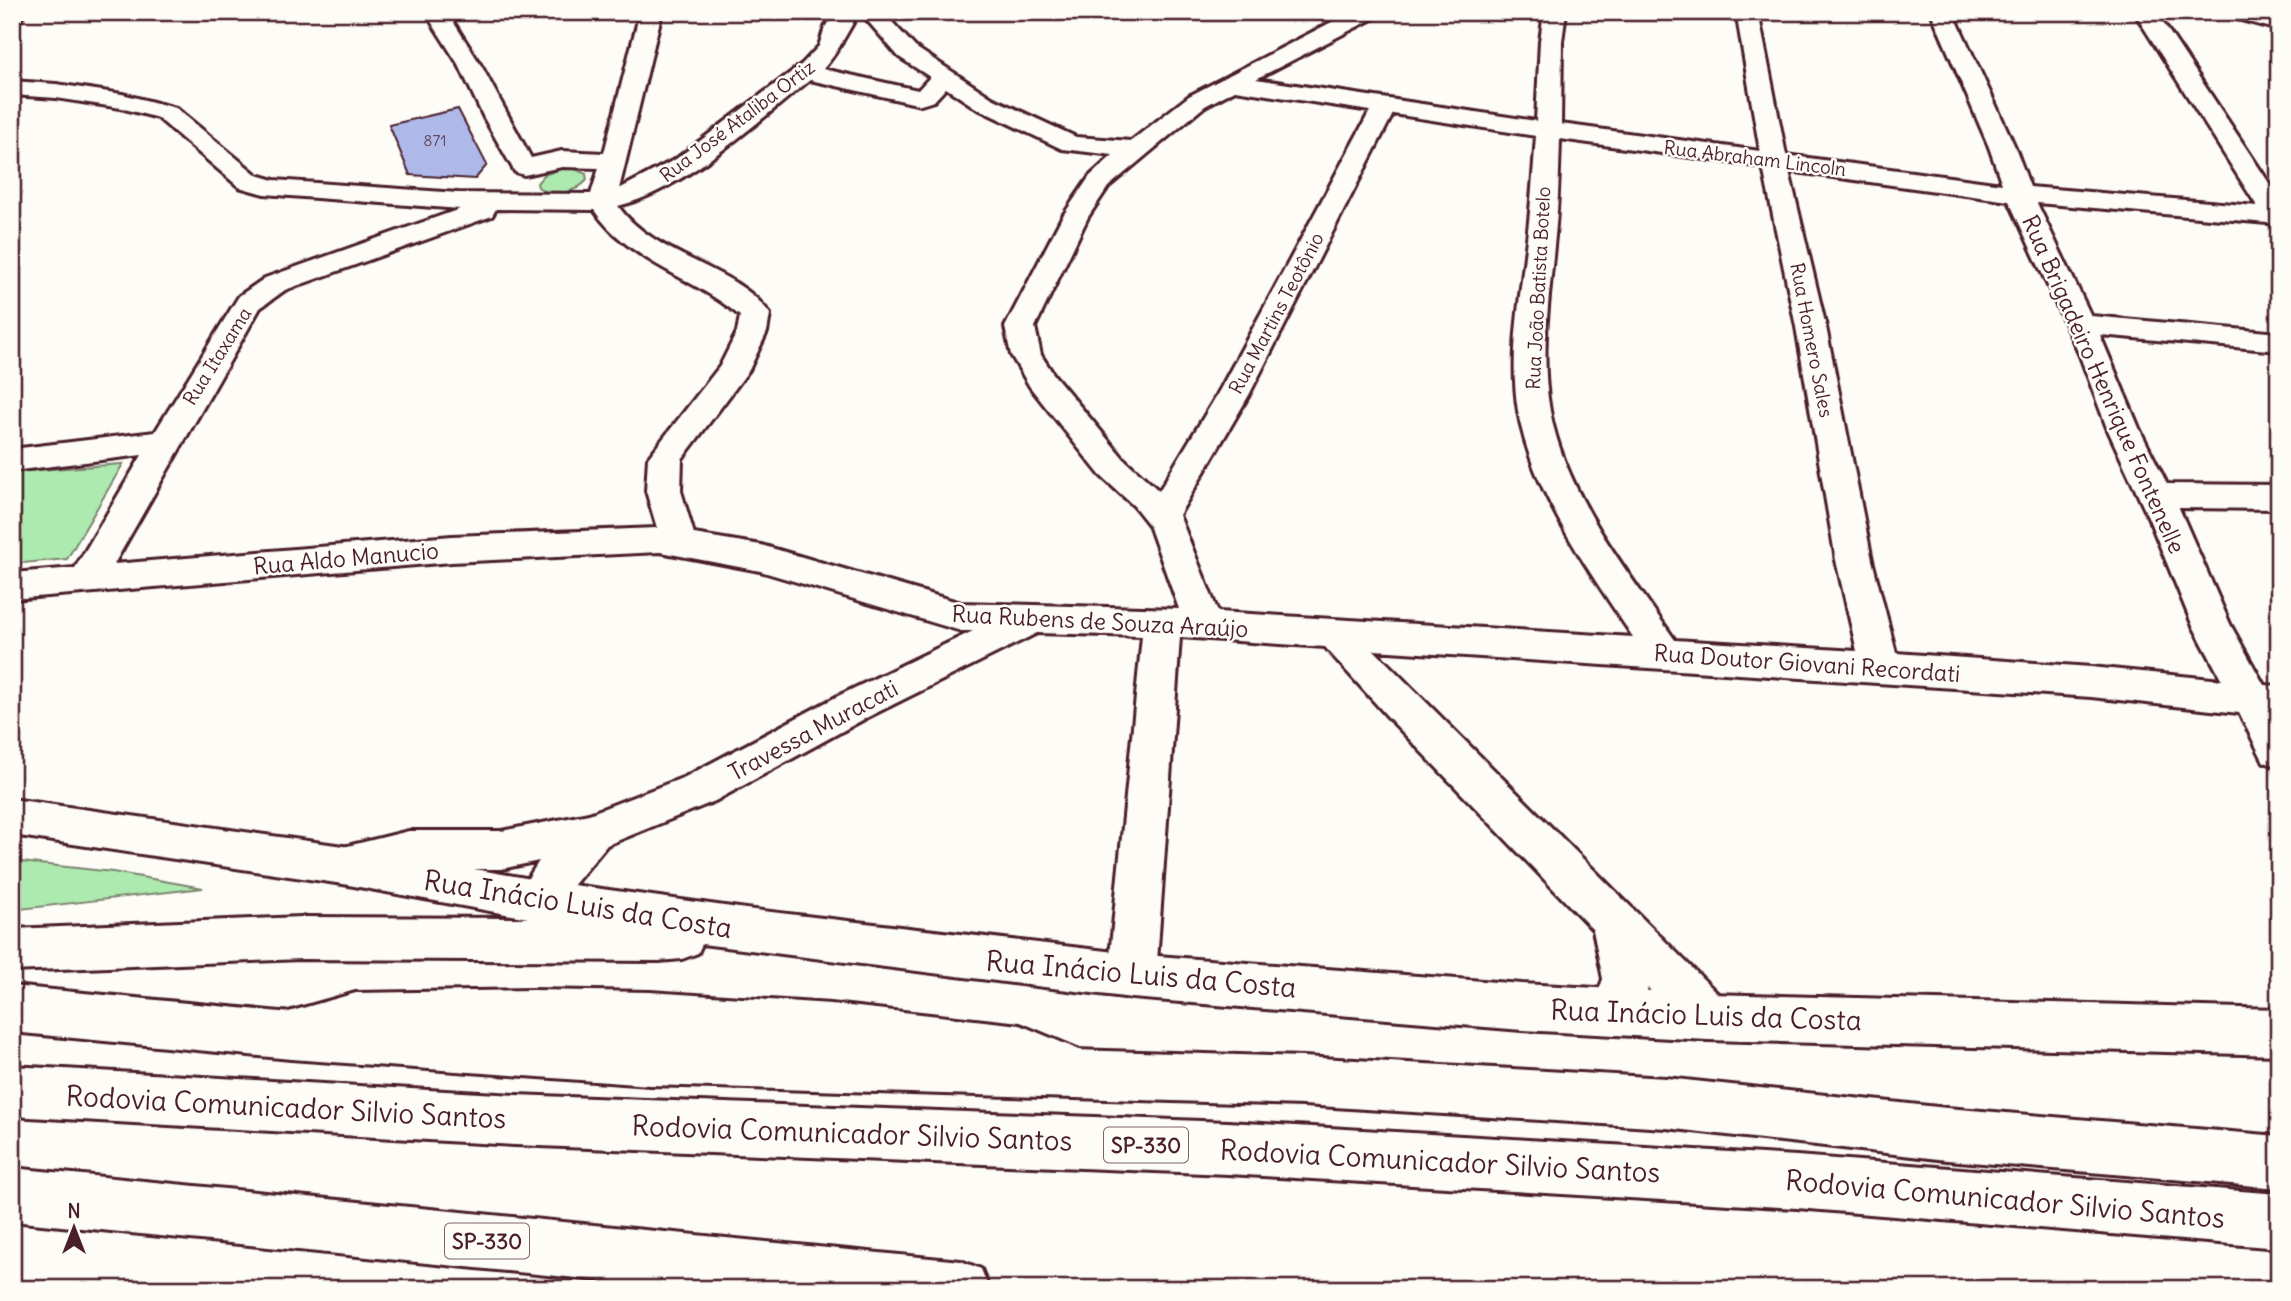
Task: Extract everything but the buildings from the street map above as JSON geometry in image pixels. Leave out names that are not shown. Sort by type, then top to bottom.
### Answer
[{"type":"main road","points":[[436,12],[471,67],[524,167]]},
{"type":"main road","points":[[651,12],[602,202],[619,228],[652,250],[740,299],[755,314],[755,327],[732,370],[666,458],[661,476],[662,493],[679,543]]},
{"type":"main road","name":"Rua José Ataliba Ortiz","points":[[602,202],[652,184],[685,164],[806,72],[830,48],[836,27],[849,12]]},
{"type":"main road","points":[[871,12],[907,52],[984,103],[1071,144],[1135,149]]},
{"type":"main road","points":[[1204,625],[1165,522],[1146,498],[1112,467],[1041,380],[1026,355],[1020,327],[1075,217],[1099,182],[1135,149],[1197,101],[1368,12]]},
{"type":"main road","name":"Rua João Batista Botelo","points":[[1556,12],[1551,41],[1542,231],[1530,355],[1532,401],[1536,424],[1556,477],[1607,568],[1665,655]]},
{"type":"main road","name":"Rua Homero Sales","points":[[1747,12],[1854,560],[1880,667]]},
{"type":"main road","name":"Rua Brigadeiro Henrique Fontenelle","points":[[1942,12],[2002,147],[2019,194],[2080,324],[2123,428],[2156,496],[2211,624],[2266,701],[2279,750]]},
{"type":"main road","points":[[2145,12],[2278,216]]},
{"type":"main road","points":[[2238,12],[2279,24]]},
{"type":"main road","points":[[806,72],[924,98],[944,76]]},
{"type":"main road","name":"Rua Abraham Lincoln","points":[[1233,83],[1547,130],[2019,194],[2278,216]]},
{"type":"main road","points":[[12,88],[56,91],[167,113],[248,180],[262,186],[344,195],[602,202]]},
{"type":"main road","name":"Rua Martins Teotônio","points":[[1160,516],[1236,389],[1385,106]]},
{"type":"main road","points":[[524,167],[562,159],[614,161]]},
{"type":"main road","points":[[508,201],[524,167]]},
{"type":"main road","name":"Rua Itaxama","points":[[87,579],[236,321],[258,293],[344,258],[508,201]]},
{"type":"main road","points":[[2080,324],[2279,342]]},
{"type":"main road","points":[[12,460],[165,442]]},
{"type":"main road","points":[[2156,496],[2279,496]]},
{"type":"main road","name":"Rua Aldo Manucio","points":[[12,586],[477,548],[660,540],[679,543]]},
{"type":"main road","name":"Rua Rubens de Souza Araújo","points":[[679,543],[761,558],[961,617],[1162,623],[1335,633]]},
{"type":"main road","name":"Travessa Muracati","points":[[342,865],[409,850],[501,850],[592,832],[700,789],[852,707],[1031,620]]},
{"type":"main road","points":[[1132,976],[1162,623]]},
{"type":"main road","points":[[1335,633],[1402,706],[1708,1017]]},
{"type":"main road","name":"Rua Doutor Giovani Recordati","points":[[1335,633],[2091,682],[2266,701]]},
{"type":"main road","name":"Rua Inácio Luis da Costa","points":[[12,817],[342,865],[537,900],[746,930],[1132,976],[1708,1017],[2279,1031]]},
{"type":"main road","name":"Travessa Muracati","points":[[537,900],[556,873],[592,832]]},
{"type":"main road","points":[[1612,918],[1627,979],[1615,1012]]},
{"type":"main road","points":[[12,950],[302,938],[659,940],[746,930]]},
{"type":"main road","points":[[12,1009],[277,1035],[650,1061],[1303,1081],[1666,1103],[1947,1134],[2279,1162]]},
{"type":"main road","name":"Rodovia Comunicador Silvio Santos","points":[[12,1091],[529,1121],[1228,1148],[1797,1182],[2279,1221]]},
{"type":"main road","name":"SP-330","points":[[12,1194],[961,1289]]},
{"type":"green space","points":[[561,169],[575,169],[586,174],[587,180],[564,193],[550,192],[538,187],[537,183],[544,175]]},
{"type":"green space","points":[[123,464],[67,559],[12,564],[12,472]]},
{"type":"green space","points":[[12,861],[113,872],[203,888],[12,910]]}]
